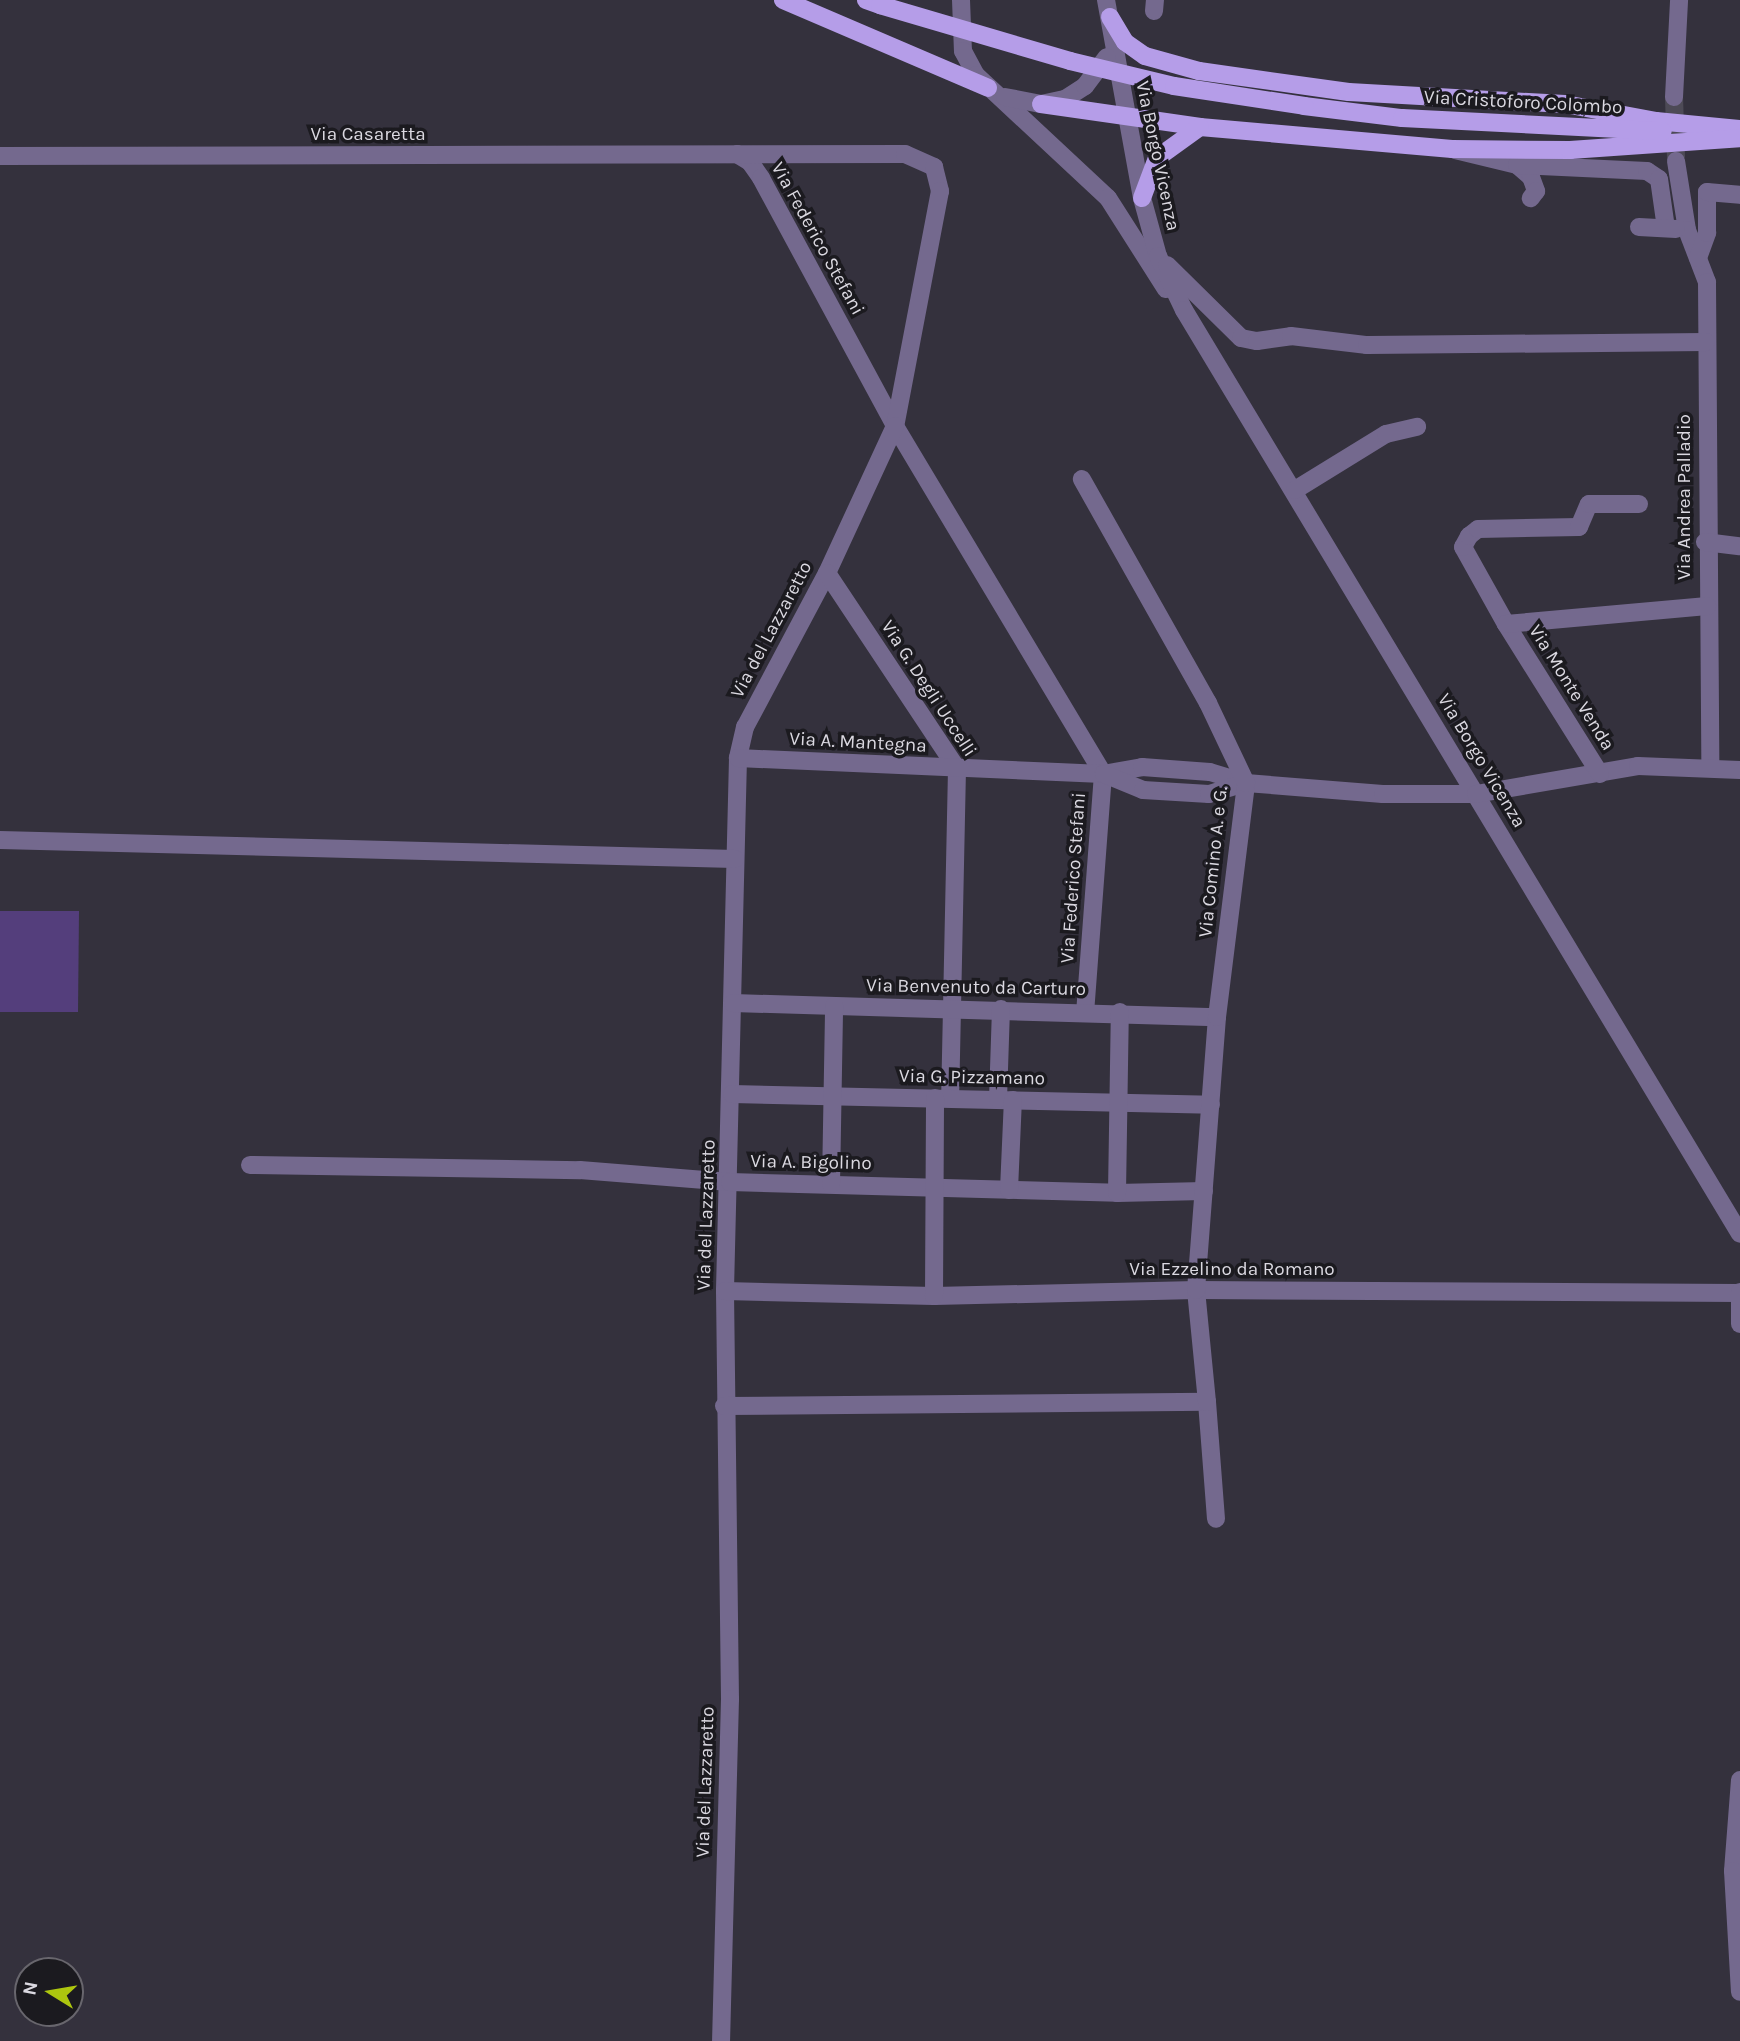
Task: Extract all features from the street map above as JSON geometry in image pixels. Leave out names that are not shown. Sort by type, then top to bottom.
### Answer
[{"type":"main road","points":[[783,0],[995,92]]},
{"type":"main road","name":"Via Cristoforo Colombo","points":[[873,3],[988,41],[1083,65],[1174,86],[1304,106],[1402,118],[1740,133]]},
{"type":"main road","points":[[1107,5],[1125,43],[1145,56],[1199,71],[1349,92],[1565,104],[1740,133]]},
{"type":"main road","points":[[1041,104],[1200,127],[1452,149],[1570,150],[1740,133]]},
{"type":"main road","points":[[1142,198],[1157,158],[1200,127]]},
{"type":"street","name":"Via Borgo Vicenza","points":[[961,0],[963,51],[995,92],[1108,198],[1150,269],[1184,310]]},
{"type":"street","name":"Via Borgo Vicenza","points":[[1107,5],[1111,46],[1128,118],[1142,198],[1158,256],[1184,310],[1295,489],[1740,1234]]},
{"type":"street","points":[[1674,97],[1678,7]]},
{"type":"street","points":[[995,92],[1041,104],[1065,99],[1085,86],[1111,46]]},
{"type":"street","points":[[1452,149],[1470,157],[1517,165],[1647,171],[1659,179],[1666,228]]},
{"type":"street","name":"Via Casaretta","points":[[0,156],[737,154]]},
{"type":"street","name":"Via Federico Stefani","points":[[737,154],[905,154],[934,167],[940,191],[895,426]]},
{"type":"street","name":"Via Federico Stefani","points":[[737,154],[750,162],[761,178],[895,426],[1103,774],[1085,1012]]},
{"type":"street","name":"Via Andrea Palladio","points":[[1676,161],[1687,230],[1707,282],[1705,542],[1710,767]]},
{"type":"street","points":[[1517,165],[1531,177],[1536,191],[1531,198]]},
{"type":"street","points":[[1698,258],[1707,233],[1707,192],[1740,195]]},
{"type":"street","points":[[1639,227],[1687,230]]},
{"type":"street","points":[[1158,256],[1241,338],[1257,341],[1291,337],[1367,345],[1706,342]]},
{"type":"street","name":"Via del Lazzaretto","points":[[721,2041],[730,1699],[724,1406],[725,1291],[730,1182],[738,758],[745,727],[827,573],[895,426]]},
{"type":"street","points":[[1295,489],[1386,434],[1417,427]]},
{"type":"street","name":"Via Comino A. e G.","points":[[1082,479],[1208,703],[1246,783],[1217,1017],[1196,1290],[1216,1519]]},
{"type":"street","name":"Via Monte Venda","points":[[1600,774],[1506,625],[1463,547],[1469,536],[1478,528],[1579,527],[1589,504],[1639,504]]},
{"type":"street","points":[[1705,542],[1740,546]]},
{"type":"street","name":"Via G. Degli Uccelli","points":[[827,573],[957,769],[952,1007],[935,1187],[934,1296]]},
{"type":"street","name":"Via Monte Venda","points":[[1506,625],[1707,606]]},
{"type":"street","name":"Via A. Mantegna","points":[[738,758],[1103,774],[1142,767],[1210,772],[1246,783],[1383,794],[1476,794],[1637,766],[1740,770]]},
{"type":"street","points":[[0,841],[735,859]]},
{"type":"street","name":"Via Benvenuto da Carturo","points":[[733,1003],[952,1007],[1217,1017]]},
{"type":"street","points":[[831,1184],[834,1006]]},
{"type":"street","points":[[1001,1009],[1009,1190]]},
{"type":"street","points":[[1117,1193],[1120,1012]]},
{"type":"street","name":"Via G. Pizzamano","points":[[732,1094],[1211,1105]]},
{"type":"street","name":"Via A. Bigolino","points":[[250,1165],[580,1170],[730,1182],[1117,1193],[1204,1191]]},
{"type":"street","name":"Via Ezzelino da Romano","points":[[725,1291],[934,1296],[1196,1290],[1740,1293]]},
{"type":"street","points":[[1740,1293],[1740,1324]]},
{"type":"street","points":[[724,1406],[1207,1402]]},
{"type":"street","points":[[1740,1780],[1733,1871],[1740,1992]]},
{"type":"shaded area","points":[[0,911],[79,911],[78,1012],[0,1012]]},
{"type":"tunnel","points":[[1674,97],[1676,158]]}]
